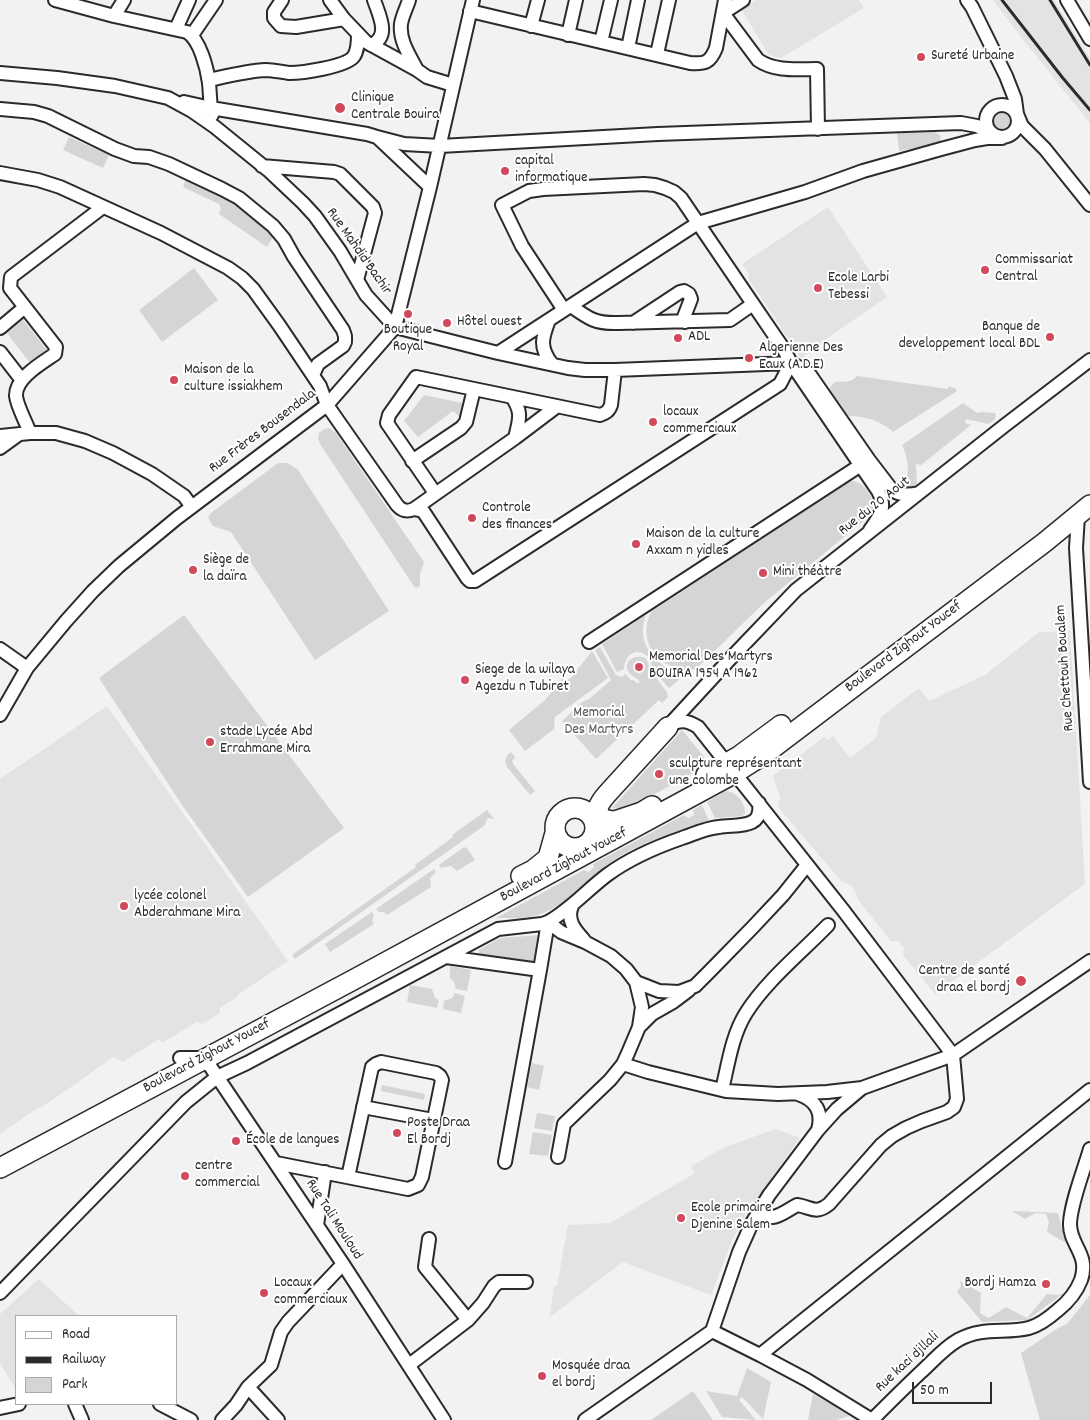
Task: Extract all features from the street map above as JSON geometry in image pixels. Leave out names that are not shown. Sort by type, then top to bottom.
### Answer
[{"type":"main road","name":"Boulevard Zighout Youcef","points":[[734,764],[1057,518],[1090,490]]},
{"type":"main road","name":"Boulevard Zighout Youcef","points":[[0,1154],[179,1065],[215,1067],[353,980],[568,864],[642,812],[734,764],[765,754],[1045,542],[1084,510]]},
{"type":"main road","points":[[607,794],[590,803],[561,813],[554,827],[554,833],[561,844],[572,849],[588,844],[598,844],[616,830],[598,816],[597,811],[602,800],[668,727]]},
{"type":"main road","points":[[568,864],[588,844],[594,834],[595,827],[590,815],[584,810],[572,808]]},
{"type":"main road","name":"Boulevard Zighout Youcef","points":[[0,1168],[179,1065],[533,870],[548,858],[554,833]]},
{"type":"street","points":[[55,0],[114,16],[176,29],[192,35],[201,53],[209,80],[210,108],[215,127]]},
{"type":"street","points":[[114,16],[124,0]]},
{"type":"street","points":[[176,29],[188,0]]},
{"type":"street","points":[[192,35],[216,0]]},
{"type":"street","points":[[282,0],[274,12],[274,18],[281,26],[296,28],[344,19]]},
{"type":"street","points":[[330,0],[344,19],[366,42],[427,77],[452,85]]},
{"type":"street","points":[[371,45],[380,39],[383,26],[374,0]]},
{"type":"street","points":[[409,0],[401,24],[403,40],[417,70]]},
{"type":"street","points":[[532,26],[538,0]]},
{"type":"street","points":[[568,35],[576,0]]},
{"type":"street","points":[[601,42],[610,0]]},
{"type":"street","points":[[628,48],[638,0]]},
{"type":"street","points":[[657,54],[669,0]]},
{"type":"street","points":[[724,6],[743,0]]},
{"type":"street","points":[[498,353],[698,222],[805,192],[863,171],[941,149],[976,140],[1012,134],[1018,125],[1010,85],[967,0]]},
{"type":"street","points":[[1067,0],[1090,39]]},
{"type":"street","points":[[472,6],[532,26],[701,64],[709,61],[716,48],[724,6]]},
{"type":"street","name":"Rue Frères Bousendala","points":[[0,715],[27,668],[93,591],[125,561],[192,507],[327,405],[395,327],[440,146],[452,85],[472,6]]},
{"type":"street","points":[[724,6],[758,60],[765,65],[817,69],[818,129]]},
{"type":"street","points":[[209,80],[237,73],[266,70],[290,73],[305,72],[345,64],[354,57],[358,34]]},
{"type":"street","name":"Rue Mahdid Bachir","points":[[0,73],[115,86],[168,98],[192,111],[215,127],[303,203],[315,216],[340,251],[366,296],[395,327]]},
{"type":"street","points":[[168,98],[210,108],[367,134],[404,144],[440,146],[658,134],[962,123],[980,118],[999,105],[1008,95],[1010,85]]},
{"type":"street","points":[[999,105],[1010,107],[1017,114],[1022,126],[1045,148],[1090,205]]},
{"type":"street","points":[[0,109],[34,112],[48,116],[115,149],[134,156],[149,157],[169,164],[239,198],[273,226],[284,239],[346,336],[343,346],[318,364],[313,375]]},
{"type":"street","points":[[987,114],[986,125],[1001,136]]},
{"type":"street","points":[[962,123],[977,126],[1001,136],[1019,136],[1034,139]]},
{"type":"street","points":[[939,124],[946,130],[949,138],[941,149]]},
{"type":"street","points":[[976,140],[983,135],[983,132],[977,126]]},
{"type":"street","points":[[377,137],[430,187]]},
{"type":"street","points":[[262,166],[340,174],[373,207],[375,213],[357,280]]},
{"type":"street","points":[[0,173],[38,180],[60,187],[203,254],[242,278],[253,289],[313,375],[320,386],[327,405],[400,508],[408,512],[515,438],[556,407]]},
{"type":"street","points":[[754,304],[730,320],[607,324],[596,322],[567,308],[522,246],[502,205],[529,191],[543,189],[644,184],[655,185],[674,192],[681,198],[698,222],[754,304],[791,363],[865,462],[896,493],[899,500],[896,511]]},
{"type":"street","points":[[24,434],[16,397],[17,387],[21,379],[55,354],[56,347],[10,288],[11,277],[103,207]]},
{"type":"street","points":[[633,323],[654,308],[684,291],[687,292],[691,299],[684,317],[685,322]]},
{"type":"street","points":[[0,328],[25,307]]},
{"type":"street","points":[[654,308],[653,317],[658,323]]},
{"type":"street","points":[[549,320],[543,336],[543,345],[552,364]]},
{"type":"street","points":[[395,327],[498,353],[576,369],[615,370],[791,363],[808,372],[865,462],[883,505],[881,514],[870,530]]},
{"type":"street","points":[[0,352],[21,379]]},
{"type":"street","points":[[414,509],[423,511],[467,578],[470,581],[475,581],[780,384],[791,363]]},
{"type":"street","name":"Rue du 20 Aout","points":[[668,727],[796,590],[1023,411],[1088,363]]},
{"type":"street","points":[[435,493],[387,423],[387,418],[416,378],[600,415],[610,410],[615,370]]},
{"type":"street","points":[[412,460],[461,428],[466,422],[474,389]]},
{"type":"street","points":[[512,397],[519,407],[519,419],[515,438]]},
{"type":"street","points":[[0,436],[56,433],[75,437],[98,446],[152,474],[184,496],[192,507]]},
{"type":"street","points":[[0,448],[24,434]]},
{"type":"street","points":[[589,642],[865,462]]},
{"type":"street","points":[[896,493],[909,495],[919,493]]},
{"type":"street","name":"Rue Chettouh Boualem","points":[[1084,510],[1076,553],[1084,580],[1090,782]]},
{"type":"street","points":[[1045,542],[1066,537],[1070,540],[1076,553]]},
{"type":"street","points":[[0,649],[27,668]]},
{"type":"street","points":[[698,727],[695,710],[700,692]]},
{"type":"street","points":[[668,727],[673,723],[682,721],[691,722],[734,764],[759,803],[953,1055],[957,1099],[954,1107],[947,1112],[922,1121],[892,1136],[881,1145],[830,1204],[824,1208],[816,1210],[797,1205],[774,1217],[767,1218],[758,1214]]},
{"type":"street","points":[[0,1293],[186,1102],[215,1067],[446,957],[498,928],[548,922],[572,906],[614,870],[652,849],[718,826],[753,822],[758,818],[760,812],[759,803]]},
{"type":"street","points":[[746,824],[773,830],[789,841]]},
{"type":"street","points":[[639,1027],[652,1014],[673,1002],[694,986],[752,928],[807,864]]},
{"type":"street","points":[[572,906],[569,912],[570,921],[585,942]]},
{"type":"street","points":[[548,922],[561,932],[606,953],[618,962],[636,982],[659,991],[670,992],[679,992],[694,986]]},
{"type":"street","points":[[505,1162],[548,922]]},
{"type":"street","points":[[722,1090],[738,1031],[746,1013],[772,981],[828,925]]},
{"type":"street","points":[[446,957],[540,970]]},
{"type":"street","points":[[624,1064],[631,1068],[722,1090],[758,1094],[796,1094],[862,1088],[953,1055],[1090,961]]},
{"type":"street","points":[[558,1157],[564,1124],[624,1064],[639,1027],[642,1007],[636,982]]},
{"type":"street","points":[[276,1163],[348,1177],[408,1188],[418,1185],[422,1177],[442,1080],[440,1076],[436,1073],[380,1062],[372,1067],[348,1177]]},
{"type":"street","name":"Rue Tali Mouloud","points":[[215,1067],[444,1420]]},
{"type":"street","points":[[585,1420],[712,1331],[738,1252],[769,1195],[818,1130],[837,1109],[862,1088]]},
{"type":"street","points":[[760,1356],[1090,1090]]},
{"type":"street","points":[[796,1094],[808,1098],[815,1105],[820,1122],[818,1130]]},
{"type":"street","points":[[363,1107],[433,1120]]},
{"type":"street","name":"Rue kaci djllali","points":[[872,1420],[945,1349],[960,1340],[984,1332],[1029,1328],[1051,1317],[1067,1303],[1081,1280],[1084,1263],[1070,1224],[1073,1206],[1090,1149]]},
{"type":"street","points":[[316,1225],[325,1172]]},
{"type":"street","points":[[429,1239],[425,1267],[468,1320]]},
{"type":"street","points":[[222,1420],[236,1405],[248,1387],[270,1365],[281,1332],[288,1322],[343,1264]]},
{"type":"street","points":[[409,1365],[468,1320],[498,1282],[526,1282]]},
{"type":"street","points":[[712,1331],[807,1380],[872,1420]]},
{"type":"street","points":[[248,1387],[278,1420]]},
{"type":"street","points":[[0,1408],[15,1405]]},
{"type":"street","points":[[75,1405],[82,1420]]},
{"type":"street","points":[[161,1405],[176,1415],[191,1420]]},
{"type":"shaded area","points":[[756,0],[859,0],[864,8],[781,58],[769,55],[741,9]]},
{"type":"shaded area","points":[[993,0],[1054,0],[1090,58],[1090,123],[1021,37]]},
{"type":"shaded area","name":"Ecole Larbi Tebessi","points":[[828,207],[887,297],[801,358],[748,278],[749,274],[742,264]]},
{"type":"shaded area","points":[[1070,631],[1085,884],[935,994],[903,955],[904,948],[898,941],[891,941],[858,900],[851,885],[841,881],[778,807],[780,798],[773,776],[824,737],[828,740],[833,736],[850,758],[876,738],[881,717],[919,688],[929,701],[985,675],[1039,632]]},
{"type":"shaded area","name":"lycée colonel Abderahmane Mira","points":[[107,706],[288,961],[239,994],[220,1008],[220,1013],[202,1024],[197,1022],[162,1043],[159,1039],[123,1062],[113,1057],[0,1134],[0,779]]},
{"type":"shaded area","name":"Ecole primaire Djenine Salem","points":[[776,1129],[800,1138],[747,1213],[733,1238],[711,1295],[623,1262],[550,1317],[554,1286],[557,1286],[568,1225],[610,1223],[695,1173],[691,1166],[725,1147]]},
{"type":"shaded area","points":[[39,1279],[78,1315],[15,1315],[15,1388],[0,1363],[0,1314]]},
{"type":"green space","points":[[1002,110],[1010,113],[1013,121],[1010,129],[1002,132],[994,129],[991,121],[994,113]]},
{"type":"green space","points":[[935,132],[941,136],[937,144],[899,151],[897,133]]},
{"type":"green space","points":[[69,137],[109,155],[103,168],[63,150]]},
{"type":"green space","points":[[186,179],[227,198],[259,222],[273,237],[267,247],[219,214],[221,208],[219,204],[183,187]]},
{"type":"green space","points":[[194,268],[218,300],[162,342],[139,310]]},
{"type":"green space","points":[[23,320],[47,350],[30,363],[7,333]]},
{"type":"green space","points":[[857,376],[948,389],[949,386],[957,391],[893,432],[883,424],[872,420],[847,416],[829,391],[835,382],[847,382]]},
{"type":"green space","points":[[424,395],[462,403],[466,408],[460,417],[453,411],[418,437],[404,421]]},
{"type":"green space","points":[[963,403],[977,413],[995,413],[996,416],[988,424],[966,419],[965,423],[971,425],[921,465],[916,464],[917,485],[908,488],[905,484],[908,464],[902,445]]},
{"type":"green space","points":[[329,428],[336,433],[424,562],[420,574],[420,586],[415,588],[320,444],[318,439],[319,433]]},
{"type":"green space","points":[[278,463],[288,463],[298,470],[389,611],[315,660],[231,532],[213,526],[208,518],[211,513]]},
{"type":"green space","points":[[854,481],[863,486],[872,498],[873,513],[764,603],[696,669],[673,667],[655,655],[647,636],[647,624],[651,612],[848,482]]},
{"type":"green space","name":"stade Lycée Abd Errahmane Mira","points":[[184,615],[344,828],[248,897],[182,805],[99,678]]},
{"type":"green space","points":[[646,615],[643,625],[643,636],[651,654],[658,662],[667,667],[687,673],[669,688],[652,669],[651,659],[642,653],[637,652],[630,655],[627,658],[624,669],[617,672],[602,644]]},
{"type":"green space","name":"Memorial Des Martyrs","points":[[600,647],[616,675],[622,677],[625,674],[637,683],[640,682],[629,673],[627,664],[634,657],[645,658],[651,675],[654,675],[667,692],[668,697],[662,703],[659,700],[596,759],[562,721],[582,702],[589,699],[611,680],[595,650]]},
{"type":"green space","points":[[592,651],[608,678],[555,717],[554,729],[525,751],[509,730],[545,700],[562,679],[570,679]]},
{"type":"green space","points":[[682,730],[710,764],[627,809],[612,808]]},
{"type":"green space","points":[[511,752],[515,757],[512,761],[513,764],[535,791],[530,795],[507,767],[507,755]]},
{"type":"green space","points":[[725,791],[733,793],[739,798],[744,806],[745,814],[742,816],[715,818],[707,802]]},
{"type":"green space","points":[[702,805],[709,821],[650,841],[622,855],[561,904],[538,915],[496,918],[584,870],[589,872],[594,867],[593,864],[684,815],[688,818],[691,817],[694,815],[693,810]]},
{"type":"green space","points":[[487,810],[494,819],[488,818],[485,825],[295,959],[292,955],[416,867],[415,865],[453,837],[452,835]]},
{"type":"green space","points":[[464,847],[467,848],[475,860],[457,871],[451,866],[441,868],[439,865]]},
{"type":"green space","points":[[434,869],[436,872],[430,878],[431,887],[387,915],[376,909]]},
{"type":"green space","points":[[372,912],[374,924],[330,952],[325,944]]},
{"type":"green space","points":[[540,935],[535,962],[479,954],[479,950],[500,938]]},
{"type":"green space","points":[[450,966],[471,970],[467,991],[456,989],[454,982],[450,978]]},
{"type":"green space","points":[[410,985],[432,989],[435,998],[439,1000],[437,1008],[407,1002]]},
{"type":"green space","points":[[455,993],[465,996],[461,1013],[443,1009],[444,1001],[452,998]]},
{"type":"green space","points":[[532,1063],[544,1066],[539,1090],[527,1087]]},
{"type":"green space","points":[[382,1085],[425,1094],[424,1100],[381,1091]]},
{"type":"green space","points":[[537,1113],[555,1116],[552,1131],[534,1128]]},
{"type":"green space","points":[[533,1132],[552,1135],[548,1156],[529,1154]]},
{"type":"green space","points":[[1012,1211],[1058,1213],[1066,1243],[1047,1232],[1049,1222],[1046,1214],[1035,1213],[1025,1219]]},
{"type":"green space","points":[[960,1281],[981,1293],[980,1313],[989,1318],[1006,1307],[1027,1318],[1047,1294],[1058,1295],[1064,1293],[1027,1320],[982,1322],[957,1292],[961,1286]]},
{"type":"green space","points":[[1090,1295],[1090,1420],[1040,1420],[1021,1353],[1067,1324]]},
{"type":"green space","points":[[747,1368],[771,1382],[763,1419],[742,1397],[739,1400],[756,1420],[722,1417],[706,1391],[737,1396]]},
{"type":"green space","points":[[693,1391],[713,1420],[651,1420]]},
{"type":"green space","points":[[813,1394],[849,1416],[836,1420],[808,1420]]},
{"type":"railway","points":[[1002,0],[1090,110]]},
{"type":"railway","points":[[1050,0],[1090,65]]},
{"type":"place","name":"Sureté Urbaine","points":[[921,57]]},
{"type":"place","name":"Clinique Centrale Bouira","points":[[340,108]]},
{"type":"place","name":"capital informatique","points":[[505,171]]},
{"type":"place","name":"Commissariat Central","points":[[985,270]]},
{"type":"place","name":"Ecole Larbi Tebessi","points":[[818,288]]},
{"type":"place","name":"Boutique Royal","points":[[408,314]]},
{"type":"place","name":"Hôtel ouest","points":[[447,323]]},
{"type":"place","name":"Banque de developpement local BDL","points":[[1050,337]]},
{"type":"place","name":"ADL","points":[[678,338]]},
{"type":"place","name":"Algerienne Des Eaux (A.D.E)","points":[[749,358]]},
{"type":"place","name":"Maison de la culture issiakhem","points":[[174,380]]},
{"type":"place","name":"locaux commerciaux","points":[[653,422]]},
{"type":"place","name":"Controle des finances","points":[[472,518]]},
{"type":"place","name":"Maison de la culture Axxam n yidles","points":[[636,544]]},
{"type":"place","name":"Siège de la daïra","points":[[193,570]]},
{"type":"place","name":"Mini théàtre","points":[[763,573]]},
{"type":"place","name":"Memorial Des Martyrs BOUIRA 1954 A 1962","points":[[639,667]]},
{"type":"place","name":"Siege de la wilaya Agezdu n Tubiret","points":[[465,680]]},
{"type":"place","name":"stade Lycée Abd Errahmane Mira","points":[[210,742]]},
{"type":"place","name":"sculpture représentant une colombe","points":[[659,774]]},
{"type":"place","name":"lycée colonel Abderahmane Mira","points":[[124,906]]},
{"type":"place","name":"Centre de santé draa el bordj","points":[[1021,981]]},
{"type":"place","name":"Poste Draa El Bordj","points":[[397,1133]]},
{"type":"place","name":"École de langues","points":[[236,1141]]},
{"type":"place","name":"centre commercial","points":[[185,1176]]},
{"type":"place","name":"Ecole primaire Djenine Salem","points":[[681,1218]]},
{"type":"place","name":"Bordj Hamza","points":[[1046,1284]]},
{"type":"place","name":"Locaux commerciaux","points":[[264,1293]]},
{"type":"place","name":"Mosquée draa el bordj","points":[[542,1376]]}]
